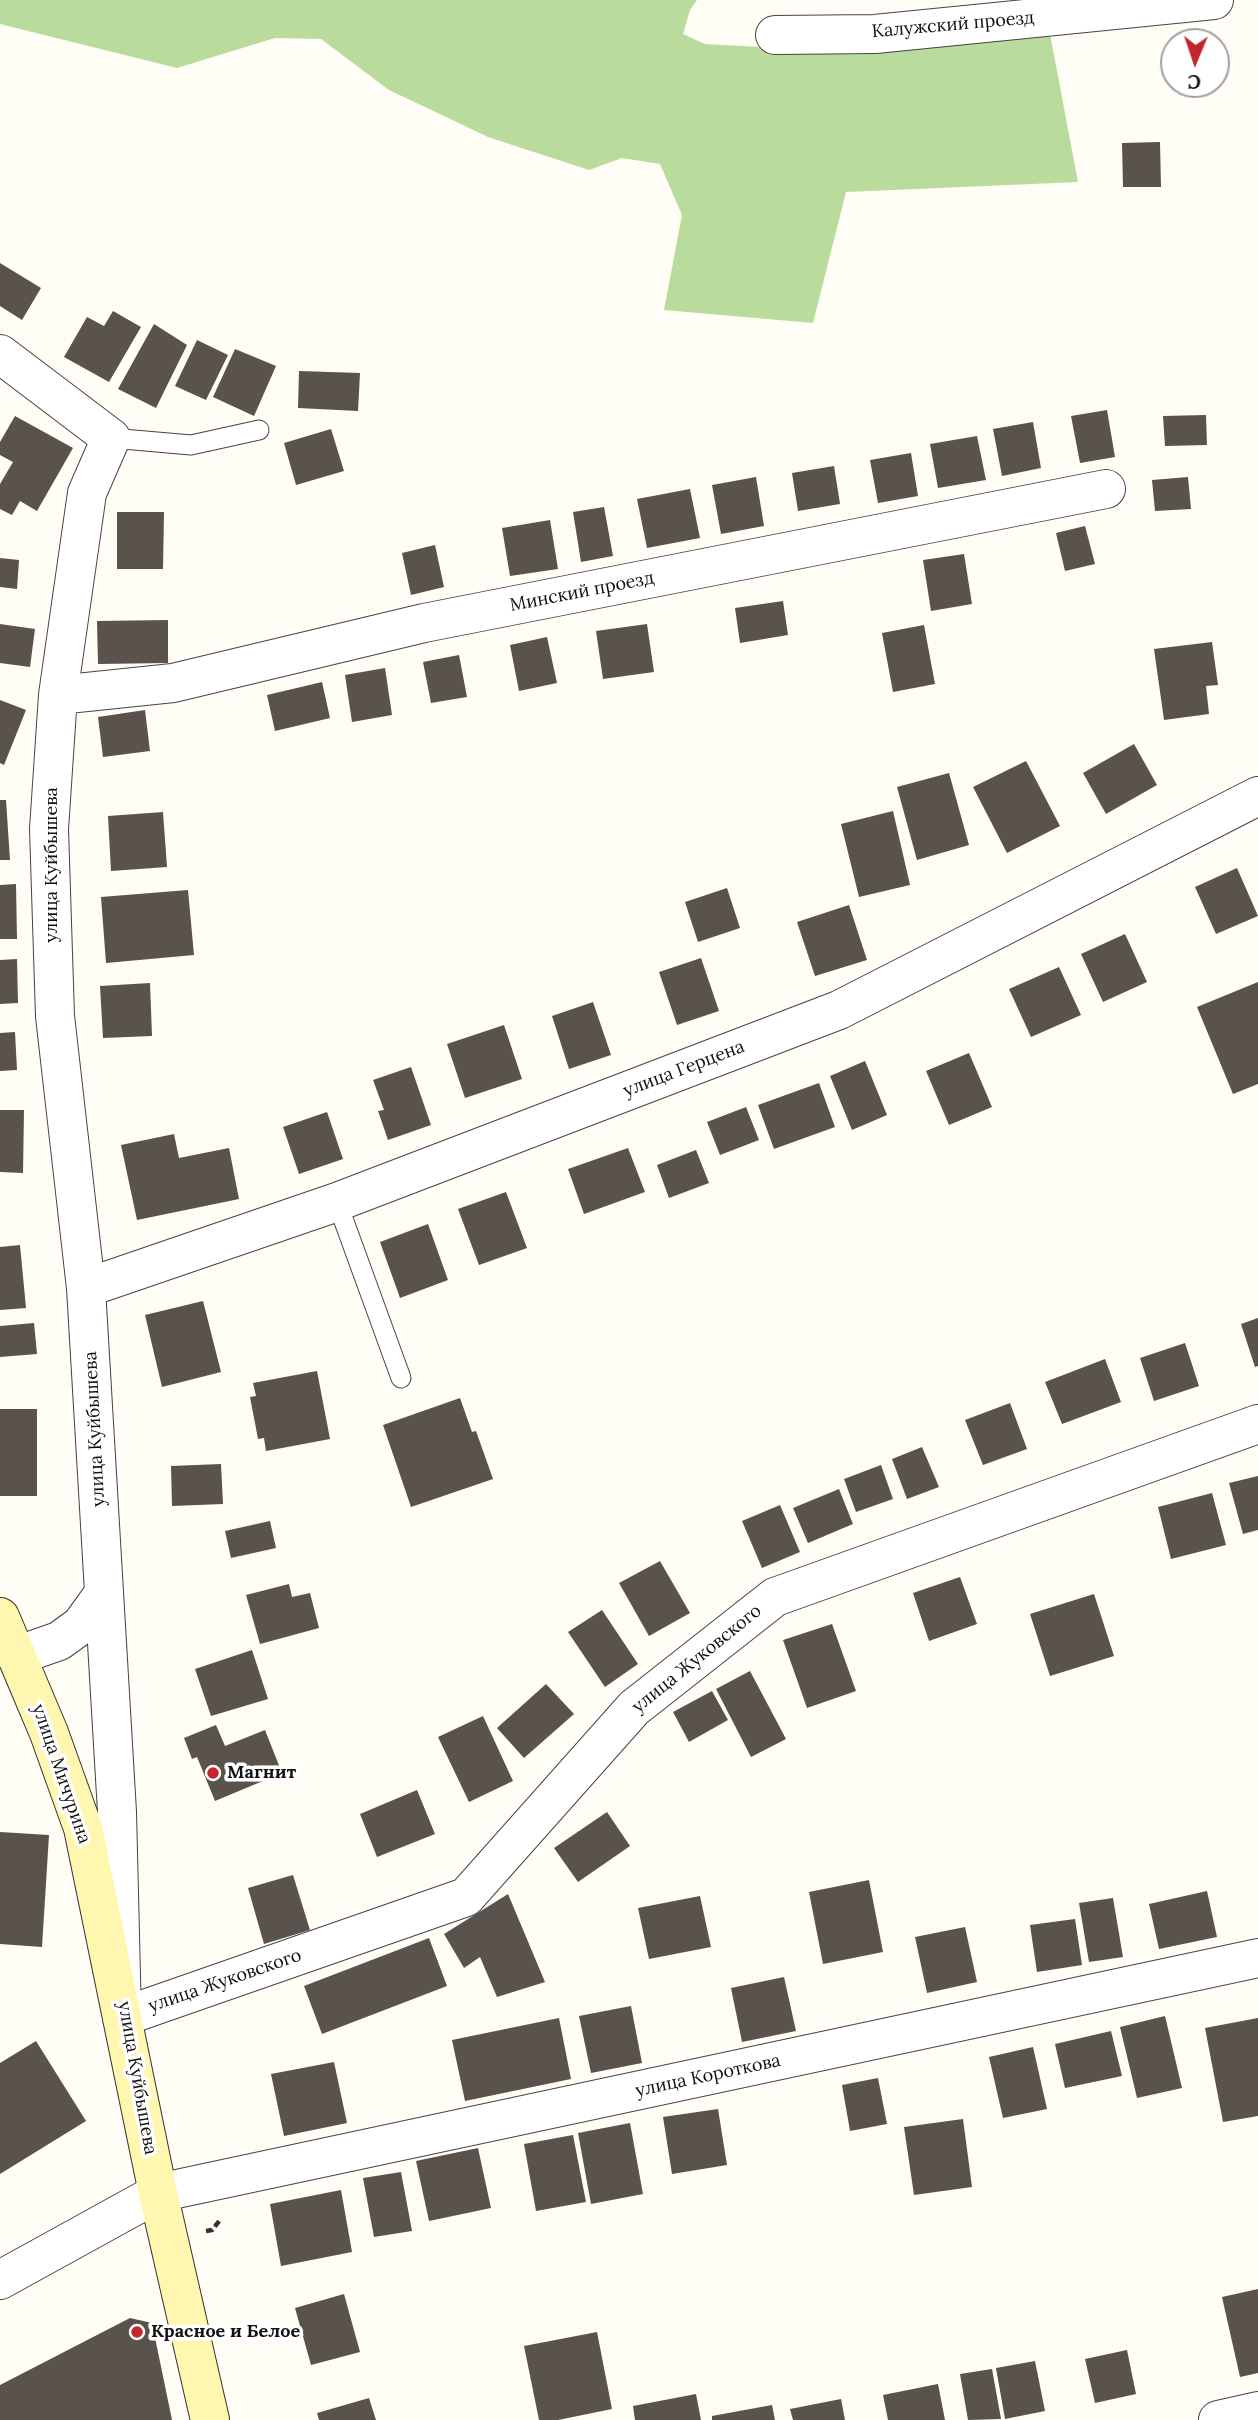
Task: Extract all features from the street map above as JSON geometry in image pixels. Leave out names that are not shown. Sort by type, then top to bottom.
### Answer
[{"type":"street","name":"Калужский проезд","points":[[775,35],[875,34],[1214,0]]},
{"type":"street","points":[[0,354],[111,438]]},
{"type":"street","name":"улица Куйбышева","points":[[111,438],[87,493],[58,695],[49,829],[55,1016],[86,1288],[117,1812],[122,2017],[158,2193],[210,2420]]},
{"type":"street","name":"Минский проезд","points":[[58,695],[173,683],[424,623],[1106,489]]},
{"type":"street","name":"улица Герцена","points":[[86,1288],[337,1202],[839,1010],[1258,796]]},
{"type":"street","name":"улица Жуковского","points":[[122,2017],[466,1897],[634,1708],[775,1597],[1258,1424]]},
{"type":"street","points":[[16,1656],[59,1641],[81,1625],[104,1593]]},
{"type":"street","name":"улица Мичурина","points":[[0,1617],[49,1733],[83,1828],[122,2017]]},
{"type":"street","name":"улица Короткова","points":[[0,2280],[158,2193],[1258,1958]]},
{"type":"street","points":[[1218,2420],[1258,2411]]},
{"type":"lane","points":[[111,438],[191,445],[259,430]]},
{"type":"lane","points":[[337,1202],[401,1378]]},
{"type":"green space","points":[[0,0],[697,0],[690,10],[683,34],[705,44],[857,52],[1050,34],[1078,182],[846,192],[813,323],[664,310],[682,215],[660,164],[622,158],[589,170],[488,137],[389,90],[321,39],[275,38],[177,68],[0,24]]},
{"type":"building","points":[[1160,142],[1161,187],[1123,187],[1122,143]]},
{"type":"building","points":[[0,263],[41,288],[22,320],[0,306]]},
{"type":"building","points":[[113,311],[141,327],[109,382],[64,357],[87,317],[104,326]]},
{"type":"building","points":[[154,324],[187,345],[156,408],[118,389]]},
{"type":"building","points":[[197,340],[228,355],[206,400],[175,386]]},
{"type":"building","points":[[235,349],[276,366],[254,416],[213,397]]},
{"type":"building","points":[[299,371],[360,373],[358,411],[298,408]]},
{"type":"building","points":[[1107,410],[1115,457],[1080,463],[1071,416]]},
{"type":"building","points":[[1206,415],[1207,445],[1165,446],[1163,416]]},
{"type":"building","points":[[15,416],[73,448],[37,511],[20,501],[12,515],[0,509],[0,484],[13,462],[0,455],[0,442]]},
{"type":"building","points":[[1033,422],[1041,468],[1002,476],[993,429]]},
{"type":"building","points":[[331,429],[344,471],[296,485],[284,443]]},
{"type":"building","points":[[977,436],[986,480],[938,488],[930,444]]},
{"type":"building","points":[[911,453],[918,496],[878,503],[870,460]]},
{"type":"building","points":[[834,466],[840,504],[798,511],[792,473]]},
{"type":"building","points":[[756,477],[764,526],[721,534],[712,485]]},
{"type":"building","points":[[1188,477],[1191,509],[1155,511],[1152,480]]},
{"type":"building","points":[[690,489],[700,538],[647,548],[637,499]]},
{"type":"building","points":[[604,507],[613,556],[581,562],[573,512]]},
{"type":"building","points":[[117,512],[164,512],[163,569],[117,569]]},
{"type":"building","points":[[550,520],[558,569],[510,576],[502,528]]},
{"type":"building","points":[[1085,526],[1095,564],[1065,571],[1056,533]]},
{"type":"building","points":[[435,545],[444,587],[411,595],[402,553]]},
{"type":"building","points":[[964,554],[972,604],[931,611],[923,560]]},
{"type":"building","points":[[0,558],[19,560],[17,589],[0,587]]},
{"type":"building","points":[[783,601],[788,635],[740,643],[735,608]]},
{"type":"building","points":[[168,620],[168,663],[98,664],[97,621]]},
{"type":"building","points":[[0,624],[35,629],[30,667],[0,663]]},
{"type":"building","points":[[647,624],[654,672],[603,679],[596,631]]},
{"type":"building","points":[[924,625],[935,684],[893,692],[882,633]]},
{"type":"building","points":[[547,637],[557,683],[519,691],[510,645]]},
{"type":"building","points":[[1212,642],[1218,685],[1206,686],[1209,714],[1164,720],[1154,649]]},
{"type":"building","points":[[459,655],[467,697],[431,703],[423,662]]},
{"type":"building","points":[[385,668],[392,715],[352,722],[345,675]]},
{"type":"building","points":[[322,682],[330,718],[275,731],[267,695]]},
{"type":"building","points":[[0,700],[26,710],[4,765],[0,763]]},
{"type":"building","points":[[145,710],[150,751],[103,757],[98,717]]},
{"type":"building","points":[[1134,744],[1157,785],[1106,814],[1083,773]]},
{"type":"building","points":[[1026,761],[1060,826],[1007,853],[973,787]]},
{"type":"building","points":[[949,773],[969,845],[917,860],[897,787]]},
{"type":"building","points":[[0,800],[6,800],[10,860],[0,860]]},
{"type":"building","points":[[893,811],[910,885],[859,897],[841,824]]},
{"type":"building","points":[[163,812],[167,867],[111,871],[108,816]]},
{"type":"building","points":[[1237,868],[1258,916],[1216,934],[1195,887]]},
{"type":"building","points":[[16,884],[17,939],[0,939],[0,885]]},
{"type":"building","points":[[727,888],[740,928],[698,942],[685,902]]},
{"type":"building","points":[[188,890],[194,955],[106,963],[101,897]]},
{"type":"building","points":[[849,905],[867,960],[815,976],[797,922]]},
{"type":"building","points":[[1125,934],[1147,982],[1103,1002],[1081,954]]},
{"type":"building","points":[[701,958],[719,1011],[677,1025],[659,972]]},
{"type":"building","points":[[17,959],[18,1003],[0,1004],[0,960]]},
{"type":"building","points":[[1059,967],[1081,1015],[1031,1037],[1009,989]]},
{"type":"building","points":[[1258,982],[1258,1084],[1233,1094],[1197,1007]]},
{"type":"building","points":[[150,983],[152,1036],[103,1038],[100,986]]},
{"type":"building","points":[[593,1002],[611,1055],[569,1069],[552,1016]]},
{"type":"building","points":[[504,1025],[522,1079],[465,1098],[447,1044]]},
{"type":"building","points":[[15,1032],[17,1070],[0,1071],[0,1033]]},
{"type":"building","points":[[969,1053],[992,1107],[949,1125],[926,1071]]},
{"type":"building","points":[[865,1061],[887,1115],[852,1130],[830,1076]]},
{"type":"building","points":[[411,1067],[431,1125],[388,1140],[378,1111],[384,1110],[373,1080]]},
{"type":"building","points":[[819,1083],[835,1127],[774,1149],[758,1105]]},
{"type":"building","points":[[746,1107],[759,1140],[720,1155],[707,1122]]},
{"type":"building","points":[[0,1110],[24,1110],[23,1173],[0,1172]]},
{"type":"building","points":[[327,1112],[343,1159],[299,1174],[283,1127]]},
{"type":"building","points":[[174,1134],[179,1158],[229,1148],[239,1199],[137,1220],[121,1145]]},
{"type":"building","points":[[628,1148],[645,1192],[584,1214],[568,1169]]},
{"type":"building","points":[[696,1150],[709,1183],[669,1198],[657,1165]]},
{"type":"building","points":[[506,1192],[527,1248],[479,1265],[458,1209]]},
{"type":"building","points":[[428,1224],[448,1280],[400,1298],[380,1242]]},
{"type":"building","points":[[20,1245],[26,1308],[0,1310],[0,1247]]},
{"type":"building","points":[[203,1301],[221,1372],[162,1387],[145,1315]]},
{"type":"building","points":[[1258,1318],[1258,1366],[1255,1367],[1241,1324]]},
{"type":"building","points":[[34,1323],[37,1354],[0,1357],[0,1326]]},
{"type":"building","points":[[1185,1343],[1199,1386],[1154,1401],[1140,1358]]},
{"type":"building","points":[[1105,1359],[1121,1402],[1062,1424],[1045,1382]]},
{"type":"building","points":[[317,1371],[330,1439],[266,1451],[264,1438],[258,1439],[250,1397],[256,1396],[253,1383]]},
{"type":"building","points":[[460,1398],[472,1432],[476,1431],[493,1479],[411,1507],[383,1425]]},
{"type":"building","points":[[1010,1403],[1027,1449],[983,1465],[965,1420]]},
{"type":"building","points":[[0,1409],[37,1409],[37,1496],[0,1496]]},
{"type":"building","points":[[922,1447],[939,1487],[907,1499],[892,1459]]},
{"type":"building","points":[[221,1464],[223,1504],[172,1506],[171,1466]]},
{"type":"building","points":[[881,1465],[893,1499],[856,1512],[844,1479]]},
{"type":"building","points":[[1258,1476],[1258,1530],[1243,1534],[1229,1483]]},
{"type":"building","points":[[839,1489],[853,1524],[808,1543],[793,1508]]},
{"type":"building","points":[[1212,1493],[1226,1545],[1171,1559],[1158,1507]]},
{"type":"building","points":[[780,1505],[800,1552],[762,1568],[742,1521]]},
{"type":"building","points":[[270,1521],[276,1548],[231,1558],[225,1531]]},
{"type":"building","points":[[660,1561],[690,1613],[649,1636],[619,1583]]},
{"type":"building","points":[[960,1577],[977,1624],[929,1641],[913,1593]]},
{"type":"building","points":[[289,1584],[292,1597],[310,1593],[319,1628],[260,1644],[246,1595]]},
{"type":"building","points":[[1094,1594],[1114,1656],[1050,1676],[1030,1614]]},
{"type":"building","points":[[602,1610],[638,1664],[605,1687],[568,1632]]},
{"type":"building","points":[[832,1624],[856,1691],[807,1708],[783,1640]]},
{"type":"building","points":[[252,1650],[268,1699],[211,1716],[195,1669]]},
{"type":"building","points":[[750,1671],[786,1739],[751,1757],[716,1689]]},
{"type":"building","points":[[546,1684],[574,1714],[524,1758],[497,1728]]},
{"type":"building","points":[[712,1691],[728,1720],[689,1742],[673,1712]]},
{"type":"building","points":[[483,1716],[513,1781],[469,1802],[438,1737]]},
{"type":"building","points":[[216,1725],[225,1746],[265,1730],[282,1773],[215,1801],[197,1757],[192,1759],[184,1738]]},
{"type":"building","points":[[417,1790],[435,1834],[377,1857],[360,1814]]},
{"type":"building","points":[[607,1812],[630,1846],[578,1882],[554,1848]]},
{"type":"building","points":[[0,1832],[49,1835],[42,1947],[0,1944]]},
{"type":"building","points":[[293,1875],[310,1930],[264,1944],[248,1888]]},
{"type":"building","points":[[869,1880],[883,1952],[823,1964],[809,1892]]},
{"type":"building","points":[[1207,1891],[1217,1937],[1159,1949],[1149,1904]]},
{"type":"building","points":[[508,1894],[545,1982],[497,1997],[480,1957],[464,1968],[444,1934]]},
{"type":"building","points":[[700,1896],[711,1947],[649,1959],[638,1908]]},
{"type":"building","points":[[1113,1898],[1123,1957],[1089,1962],[1079,1903]]},
{"type":"building","points":[[1075,1919],[1082,1965],[1037,1972],[1030,1925]]},
{"type":"building","points":[[965,1927],[977,1982],[927,1993],[915,1937]]},
{"type":"building","points":[[429,1938],[447,1986],[322,2034],[304,1986]]},
{"type":"building","points":[[784,1977],[796,2031],[742,2042],[731,1988]]},
{"type":"building","points":[[631,2006],[642,2063],[591,2073],[579,2016]]},
{"type":"building","points":[[1165,2016],[1182,2088],[1137,2098],[1120,2027]]},
{"type":"building","points":[[559,2018],[571,2079],[465,2101],[452,2040]]},
{"type":"building","points":[[1258,2018],[1258,2116],[1223,2122],[1205,2028]]},
{"type":"building","points":[[1111,2031],[1122,2076],[1065,2088],[1055,2044]]},
{"type":"building","points":[[36,2041],[86,2121],[0,2174],[0,2063]]},
{"type":"building","points":[[1033,2047],[1047,2109],[1003,2118],[989,2057]]},
{"type":"building","points":[[334,2062],[347,2123],[284,2136],[271,2074]]},
{"type":"building","points":[[878,2078],[887,2124],[850,2131],[842,2085]]},
{"type":"building","points":[[718,2109],[727,2165],[672,2174],[663,2117]]},
{"type":"building","points":[[963,2119],[972,2187],[914,2195],[904,2127]]},
{"type":"building","points":[[630,2123],[643,2194],[591,2204],[578,2133]]},
{"type":"building","points":[[573,2135],[586,2202],[536,2211],[524,2144]]},
{"type":"building","points":[[478,2148],[491,2208],[429,2221],[416,2161]]},
{"type":"building","points":[[401,2172],[412,2231],[374,2237],[363,2178]]},
{"type":"building","points":[[341,2190],[352,2252],[281,2266],[270,2204]]},
{"type":"building","points":[[1258,2289],[1258,2373],[1240,2377],[1222,2297]]},
{"type":"building","points":[[344,2294],[360,2352],[311,2365],[295,2308]]},
{"type":"building","points":[[130,2318],[152,2323],[172,2420],[0,2420],[0,2385]]},
{"type":"building","points":[[597,2332],[612,2409],[558,2420],[539,2420],[524,2346]]},
{"type":"building","points":[[1127,2350],[1136,2394],[1095,2403],[1085,2359]]},
{"type":"building","points":[[1035,2361],[1045,2411],[1005,2419],[996,2368]]},
{"type":"building","points":[[992,2369],[1001,2419],[968,2420],[960,2374]]},
{"type":"building","points":[[938,2384],[945,2420],[888,2420],[883,2395]]},
{"type":"building","points":[[696,2394],[701,2420],[635,2420],[633,2406]]},
{"type":"building","points":[[369,2398],[376,2420],[319,2420],[317,2413]]},
{"type":"building","points":[[841,2399],[845,2420],[793,2420],[790,2409]]},
{"type":"building","points":[[772,2405],[775,2420],[712,2420],[712,2416]]},
{"type":"place","name":"Магнит","points":[[213,1773]]},
{"type":"place","name":"Красное и Белое","points":[[137,2332]]}]
